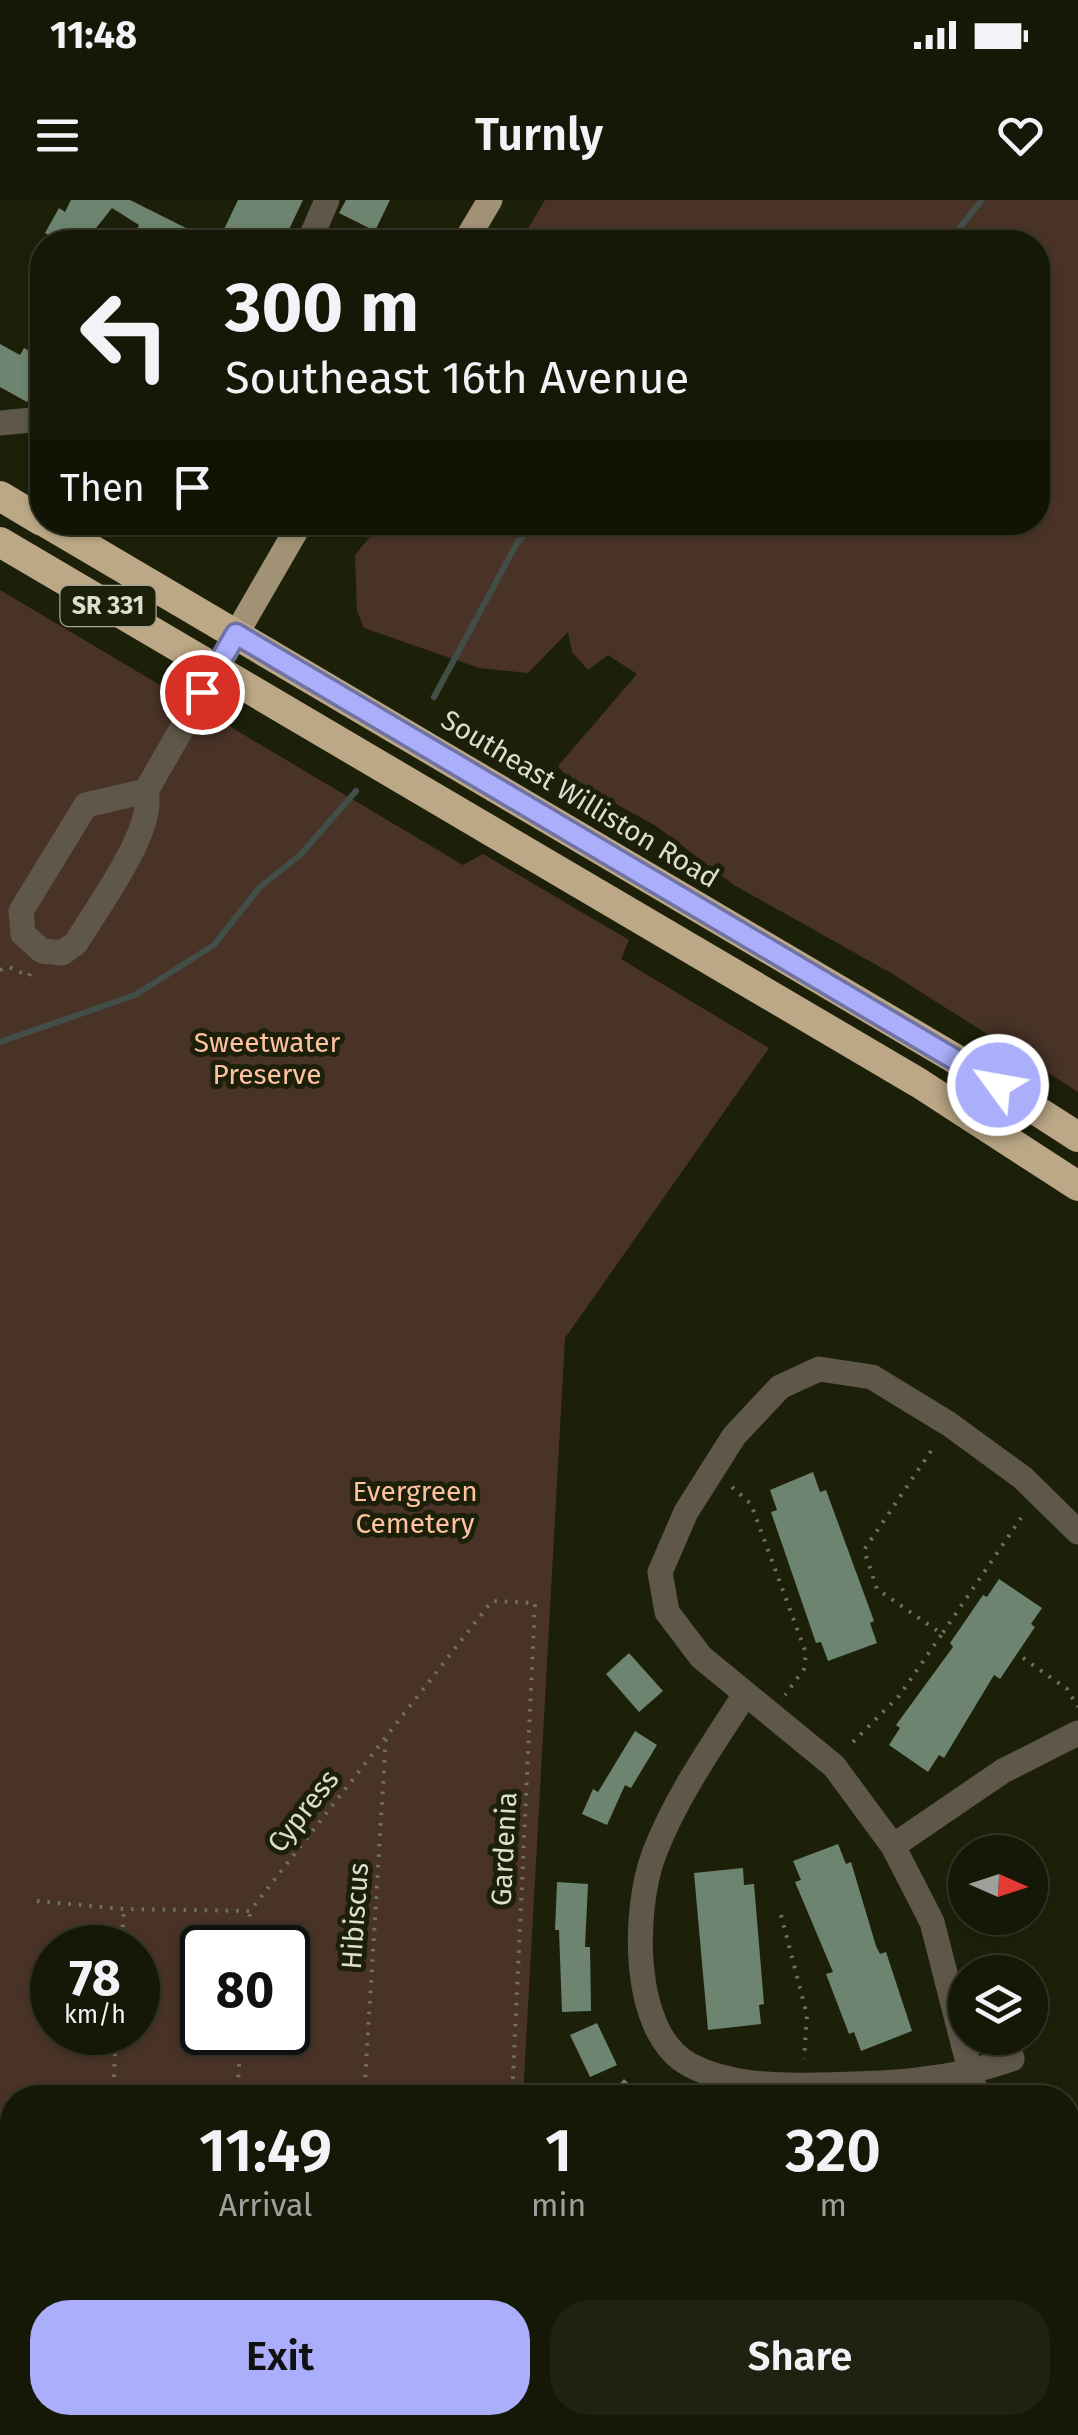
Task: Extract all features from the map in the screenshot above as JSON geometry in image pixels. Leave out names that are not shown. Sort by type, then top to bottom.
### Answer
[{"type":"highway","name":"Southeast Williston Road","points":[[0,496],[30,514]]},
{"type":"highway","name":"Southeast Williston Road","points":[[66,535],[964,1064],[1078,1137]]},
{"type":"highway","name":"SR 331","points":[[0,542],[216,669]]},
{"type":"highway","points":[[216,669],[919,1083],[1078,1186]]},
{"type":"main road","points":[[472,230],[490,200]]},
{"type":"main road","points":[[216,669],[293,535]]},
{"type":"street","points":[[314,230],[327,200]]},
{"type":"street","points":[[0,424],[30,420]]},
{"type":"street","points":[[146,791],[150,803],[137,840],[76,943],[62,953],[42,951],[24,934],[22,912],[86,806],[146,791],[216,669]]},
{"type":"street","points":[[948,1986],[932,1922],[893,1846],[834,1766],[766,1706],[744,1696],[701,1658],[668,1612],[660,1572],[686,1512],[734,1436],[780,1386],[820,1369],[872,1377],[1023,1478],[1078,1532]]},
{"type":"street","points":[[744,1696],[676,1804],[652,1859],[642,1930],[640,1987],[666,2042],[688,2064],[738,2082],[922,2085]]},
{"type":"street","points":[[893,1846],[1002,1771],[1078,1733]]},
{"type":"street","points":[[965,2055],[974,2085]]},
{"type":"street","points":[[975,2085],[1012,2059],[1011,2055]]},
{"type":"path","points":[[931,1450],[864,1550],[877,1589],[942,1634]]},
{"type":"path","points":[[732,1487],[751,1504],[806,1653],[804,1669],[779,1703]]},
{"type":"path","points":[[852,1742],[900,1696],[1021,1518]]},
{"type":"path","name":"Cypress","points":[[250,1912],[492,1601],[536,1603]]},
{"type":"path","name":"Gardenia","points":[[513,2085],[536,1603]]},
{"type":"path","points":[[1023,1658],[1068,1689],[1078,1707]]},
{"type":"path","name":"Hibiscus","points":[[365,2085],[386,1737]]},
{"type":"path","points":[[37,1901],[124,1909],[250,1912],[249,1925]]},
{"type":"path","points":[[123,1925],[124,1909]]},
{"type":"path","points":[[781,1914],[807,2015],[804,2058]]},
{"type":"path","points":[[114,2085],[115,2055]]},
{"type":"path","points":[[238,2085],[240,2055]]},
{"type":"green space","points":[[545,200],[1078,200],[1078,1092],[891,973],[734,885],[656,826],[567,777],[558,766],[637,674],[608,655],[588,670],[572,652],[568,632],[528,673],[479,668],[364,628],[357,611],[355,555],[371,535],[1050,535],[1050,230],[527,230]]},
{"type":"green space","name":"Sweetwater Preserve","points":[[0,590],[463,865],[483,854],[629,940],[621,959],[769,1048],[565,1338],[524,2085],[0,2085]]},
{"type":"building","points":[[71,200],[130,200],[190,230],[137,230],[139,225],[112,208],[95,230],[47,230],[59,208],[65,212]]},
{"type":"building","points":[[238,200],[303,200],[289,230],[224,230]]},
{"type":"building","points":[[346,200],[390,200],[375,230],[339,213]]},
{"type":"building","points":[[0,344],[20,355],[24,348],[30,351],[27,402],[0,387]]},
{"type":"building","points":[[813,1472],[820,1492],[826,1490],[874,1621],[870,1623],[877,1643],[828,1661],[821,1642],[816,1643],[771,1512],[777,1510],[770,1490]]},
{"type":"building","points":[[999,1579],[1042,1608],[1031,1624],[1035,1627],[1000,1679],[994,1675],[944,1758],[939,1755],[928,1772],[889,1745],[900,1728],[896,1725],[953,1647],[950,1643],[983,1595],[987,1597]]},
{"type":"building","points":[[629,1653],[663,1691],[639,1712],[606,1674]]},
{"type":"building","points":[[635,1731],[657,1745],[631,1788],[625,1785],[607,1825],[582,1814],[593,1789],[598,1792]]},
{"type":"building","points":[[838,1844],[846,1864],[851,1862],[876,1946],[880,1954],[886,1952],[912,2031],[861,2051],[854,2032],[849,2034],[826,1974],[833,1972],[795,1882],[801,1880],[793,1861]]},
{"type":"building","points":[[743,1868],[744,1885],[754,1884],[764,2004],[759,2005],[761,2024],[708,2030],[694,1873]]},
{"type":"building","points":[[557,1882],[588,1884],[585,1947],[590,1947],[591,2011],[562,2012],[559,1930],[555,1930]]},
{"type":"building","points":[[597,2023],[617,2065],[590,2077],[570,2035]]},
{"type":"waterway","points":[[958,230],[982,200]]},
{"type":"waterway","points":[[434,697],[524,535]]},
{"type":"waterway","points":[[0,1042],[135,995],[214,945],[259,888],[301,854],[356,791]]},
{"type":"route","points":[[202,692],[236,634],[998,1085]]},
{"type":"park label","name":"Evergreen Cemetery","points":[[415,1507]]}]
